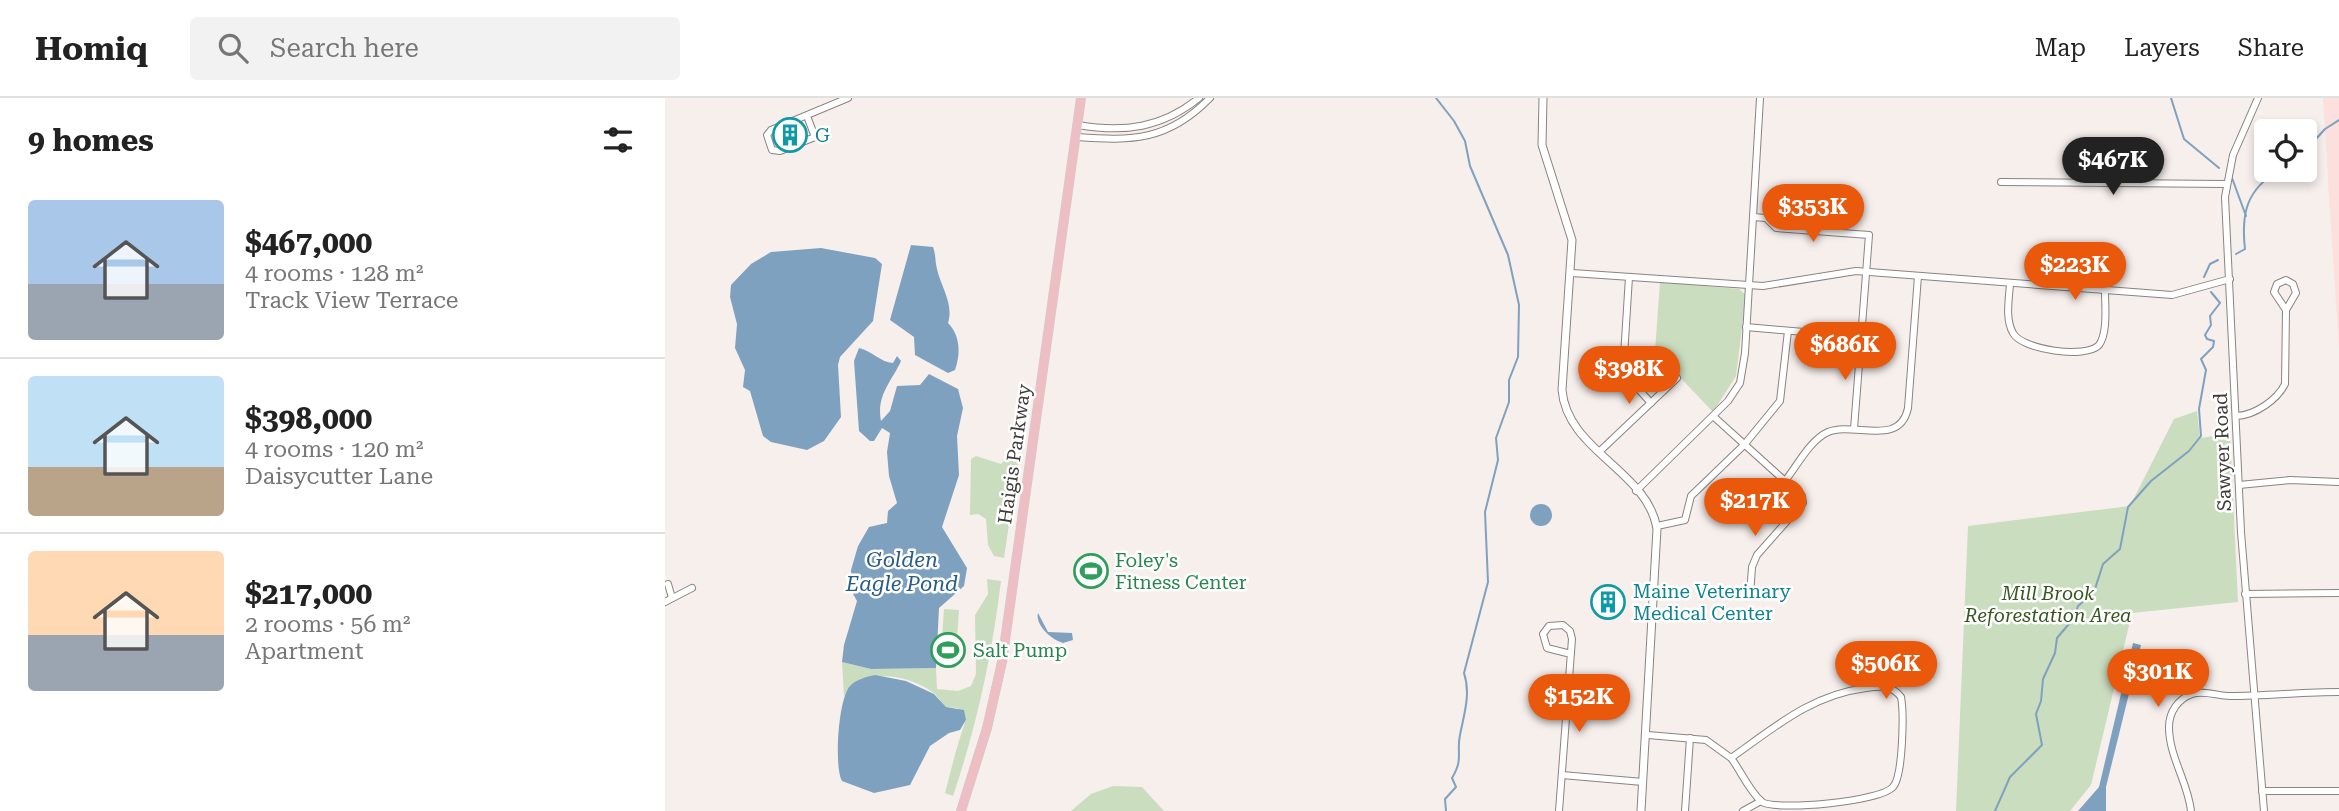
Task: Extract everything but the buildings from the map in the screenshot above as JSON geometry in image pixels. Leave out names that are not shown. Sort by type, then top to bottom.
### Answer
[{"type":"main road","name":"Haigis Parkway","points":[[961,811],[987,728],[1002,662],[1081,98]]},
{"type":"street","points":[[807,116],[815,137],[780,151],[772,150],[768,139],[769,132],[848,98]]},
{"type":"street","points":[[1078,125],[1105,130],[1144,127],[1184,110],[1199,98]]},
{"type":"street","points":[[1077,136],[1131,140],[1145,137],[1183,122],[1210,98]]},
{"type":"street","points":[[1543,98],[1542,145],[1570,228],[1572,273],[1563,401],[1571,422],[1653,511],[1657,526],[1641,811]]},
{"type":"street","points":[[1636,491],[1734,396],[1739,383],[1746,327],[1760,98]]},
{"type":"street","name":"Sawyer Road","points":[[2258,98],[2233,155],[2226,184],[2245,594],[2263,811]]},
{"type":"street","points":[[2001,182],[2226,184]]},
{"type":"street","points":[[1753,217],[1766,218],[1776,228],[1869,235],[1854,429]]},
{"type":"street","points":[[1572,273],[1749,286],[1779,284],[1835,272],[1867,272],[2178,295],[2218,279],[2230,279]]},
{"type":"street","points":[[1786,481],[1820,436],[1833,430],[1889,430],[1898,426],[1907,414],[1918,275]]},
{"type":"street","points":[[1629,276],[1623,372],[1651,403]]},
{"type":"street","points":[[2237,416],[2246,415],[2267,404],[2285,384],[2285,310],[2274,292],[2277,284],[2286,280],[2293,284],[2296,293],[2285,310]]},
{"type":"street","points":[[2010,284],[2009,321],[2017,338],[2032,347],[2082,351],[2094,349],[2102,339],[2105,291]]},
{"type":"street","points":[[1746,327],[1862,337]]},
{"type":"street","points":[[1657,526],[1685,520],[1691,496],[1744,445],[1780,401],[1788,331]]},
{"type":"street","points":[[1599,452],[1677,378]]},
{"type":"street","points":[[1713,416],[1802,496],[1803,503],[1753,562],[1750,596]]},
{"type":"street","points":[[2239,485],[2290,480],[2339,482]]},
{"type":"street","points":[[668,584],[669,600],[692,588]]},
{"type":"street","points":[[2245,594],[2339,593]]},
{"type":"street","points":[[1559,811],[1571,654],[1570,631],[1559,624],[1549,626],[1543,634],[1547,648],[1571,654]]},
{"type":"street","points":[[1647,735],[1715,743],[1731,758],[1761,801],[1778,807],[1857,801],[1888,791],[1898,775],[1902,707],[1900,694],[1888,687],[1877,687],[1820,699],[1788,717],[1731,758]]},
{"type":"street","points":[[2190,811],[2188,790],[2169,737],[2169,722],[2174,709],[2183,699],[2196,693],[2227,696],[2339,692]]},
{"type":"street","points":[[1685,811],[1690,738]]},
{"type":"street","points":[[1562,775],[1643,782]]},
{"type":"street","points":[[2262,791],[2339,790]]},
{"type":"street","points":[[1743,811],[1761,801]]},
{"type":"shaded area","points":[[2323,98],[2339,98],[2339,347],[2330,212]]},
{"type":"green space","points":[[1660,282],[1739,289],[1746,295],[1736,376],[1713,412],[1655,351]]},
{"type":"green space","name":"Mill Brook Reforestation Area","points":[[2197,411],[2200,438],[2230,434],[2238,602],[2132,613],[2091,785],[2070,811],[1956,811],[1968,526],[2130,506],[2174,419]]},
{"type":"green space","points":[[1017,446],[1019,457],[1004,558],[994,556],[988,545],[986,519],[978,514],[970,515],[971,459],[976,456],[1001,464]]},
{"type":"green space","points":[[987,579],[1001,581],[993,636],[983,690],[953,796],[945,793],[966,720],[958,708],[946,707],[925,687],[887,676],[862,681],[852,687],[844,697],[842,662],[871,669],[936,668],[937,689],[958,691],[971,686],[976,674],[975,615],[988,594]]},
{"type":"green space","name":"Salt Pump","points":[[944,609],[959,610],[955,668],[940,667]]},
{"type":"green space","points":[[1113,786],[1142,787],[1164,811],[1071,811],[1091,794]]},
{"type":"water","points":[[911,245],[933,247],[934,250],[948,302],[948,323],[955,333],[958,345],[955,370],[948,373],[915,355],[914,337],[890,320]]},
{"type":"water","points":[[821,248],[875,258],[882,264],[873,321],[840,357],[838,365],[841,417],[824,441],[807,450],[771,442],[763,436],[750,391],[743,387],[745,370],[735,348],[737,324],[730,297],[731,285],[751,264],[771,252]]},
{"type":"water","name":"Golden Eagle Pond","points":[[859,348],[888,362],[893,363],[897,356],[901,361],[883,396],[881,421],[890,411],[897,386],[920,385],[929,374],[958,389],[963,408],[957,436],[959,475],[942,527],[967,568],[964,586],[939,608],[936,668],[871,669],[842,662],[844,645],[857,601],[852,592],[851,570],[858,546],[869,527],[887,523],[888,511],[897,503],[889,476],[887,452],[890,433],[882,428],[874,441],[870,441],[859,431],[854,361]]},
{"type":"water","points":[[1541,504],[1549,507],[1552,515],[1549,523],[1541,526],[1533,523],[1530,515],[1533,507]]},
{"type":"water","points":[[1038,613],[1048,632],[1072,633],[1073,640],[1063,643],[1049,635],[1039,622]]},
{"type":"water","points":[[2133,643],[2141,645],[2106,787],[2106,811],[2078,811],[2099,787]]},
{"type":"water","points":[[875,675],[906,681],[934,694],[946,707],[964,710],[966,720],[960,730],[949,733],[930,746],[910,785],[874,793],[842,781],[838,748],[840,718],[846,693],[856,682]]},
{"type":"waterway","points":[[1436,98],[1465,141],[1470,166],[1508,255],[1519,305],[1518,357],[1509,380],[1509,402],[1496,438],[1498,460],[1485,512],[1488,582],[1464,673],[1466,704],[1459,741],[1459,760],[1452,778],[1456,787],[1445,799],[1446,811]]},
{"type":"waterway","points":[[2171,98],[2184,139],[2219,168]]},
{"type":"waterway","points":[[2317,138],[2339,120]]},
{"type":"waterway","points":[[2232,178],[2246,216]]},
{"type":"waterway","points":[[2236,254],[2245,249],[2245,214],[2253,194],[2263,182]]},
{"type":"waterway","points":[[2204,277],[2210,264],[2218,260]]},
{"type":"waterway","points":[[1995,811],[2010,777],[2042,745],[2036,714],[2041,701],[2043,679],[2055,653],[2057,638],[2074,618],[2078,606],[2094,592],[2103,564],[2120,549],[2128,507],[2151,481],[2189,451],[2201,436],[2199,409],[2206,370],[2201,359],[2213,347],[2214,341],[2207,339],[2205,335],[2211,325],[2210,316],[2220,303],[2211,292]]},
{"type":"place","name":"G","points":[[790,135]]},
{"type":"place","name":"Foley's Fitness Center","points":[[1091,571]]},
{"type":"place","name":"Maine Veterinary Medical Center","points":[[1608,602]]},
{"type":"place","name":"Salt Pump","points":[[948,650]]}]
